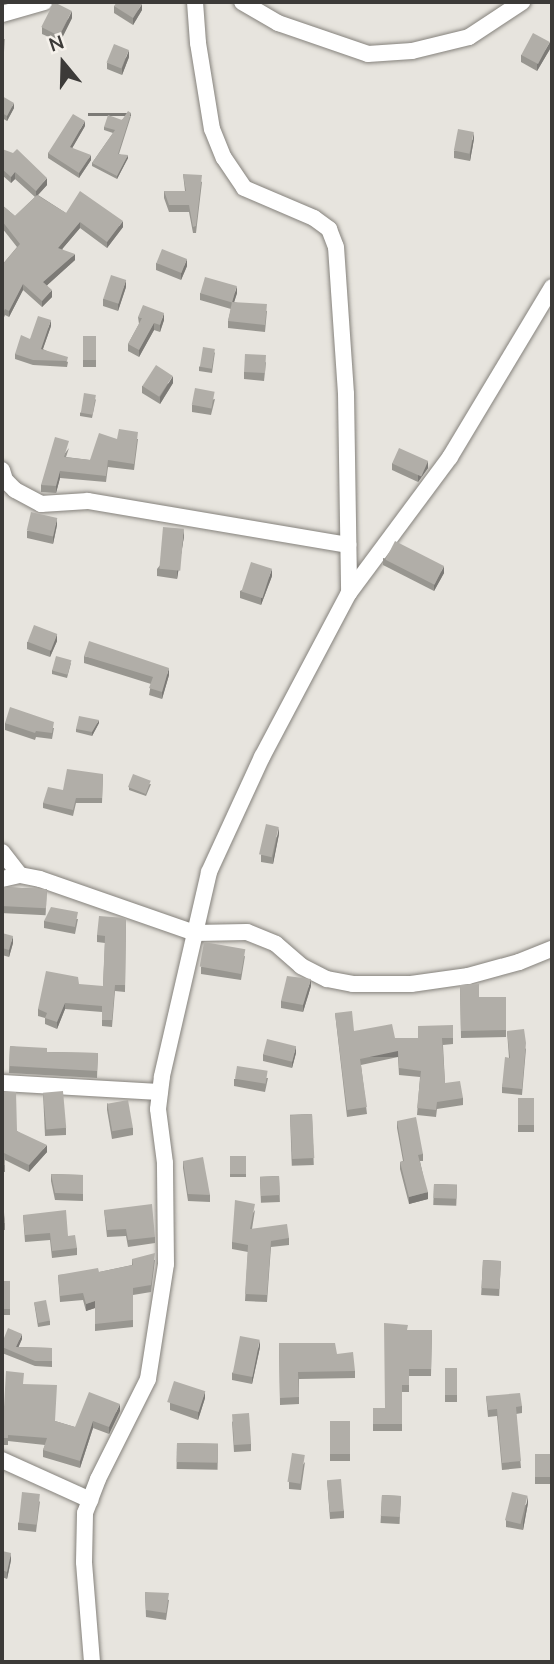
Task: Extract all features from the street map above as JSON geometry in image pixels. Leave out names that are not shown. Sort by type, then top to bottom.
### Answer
[{"type":"street","points":[[2,14],[44,2]]},
{"type":"street","points":[[195,2],[198,43],[212,129],[224,158],[244,188],[314,218],[329,229],[336,247],[346,394],[349,593]]},
{"type":"street","points":[[242,2],[278,23],[368,54],[412,51],[469,37],[522,2]]},
{"type":"street","points":[[92,1662],[84,1562],[85,1513],[148,1379],[166,1264],[165,1163],[158,1109],[160,1092],[209,872],[234,814],[349,593],[450,457],[552,286]]},
{"type":"street","points":[[2,470],[5,480],[15,490],[41,505],[88,501],[348,545]]},
{"type":"street","points":[[2,852],[20,875]]},
{"type":"street","points":[[2,879],[20,875],[40,879],[195,933],[247,932],[276,944],[301,966],[327,979],[353,984],[411,984],[468,976],[519,962],[552,949]]},
{"type":"street","points":[[2,1083],[160,1092]]},
{"type":"street","points":[[2,1460],[90,1500]]},
{"type":"building","points":[[54,2],[72,11],[59,36],[41,27]]},
{"type":"building","points":[[117,2],[142,4],[133,18],[114,6]]},
{"type":"building","points":[[533,33],[550,42],[538,64],[521,55]]},
{"type":"building","points":[[2,39],[5,39],[4,52],[2,51]]},
{"type":"building","points":[[114,44],[129,50],[121,69],[107,63]]},
{"type":"building","points":[[2,96],[14,103],[7,116],[2,113]]},
{"type":"building","points":[[128,111],[131,113],[118,154],[128,155],[117,176],[92,163],[115,130],[104,127],[108,115],[122,120]]},
{"type":"building","points":[[73,114],[85,121],[70,147],[91,155],[79,173],[48,153]]},
{"type":"building","points":[[458,129],[474,132],[470,154],[454,151]]},
{"type":"building","points":[[2,149],[13,153],[17,149],[47,178],[36,191],[15,172],[11,177],[2,169]]},
{"type":"building","points":[[183,174],[202,175],[196,226],[193,227],[189,205],[169,205],[164,191],[186,191]]},
{"type":"building","points":[[80,191],[123,221],[107,242],[80,222],[58,248],[75,254],[43,282],[52,290],[42,301],[23,284],[9,311],[5,309],[2,315],[2,265],[20,244],[2,221],[2,205],[15,216],[37,195],[66,213]]},
{"type":"building","points":[[162,249],[187,259],[181,273],[156,263]]},
{"type":"building","points":[[111,275],[126,280],[118,304],[103,299]]},
{"type":"building","points":[[205,277],[237,286],[232,302],[200,293]]},
{"type":"building","points":[[232,302],[267,304],[265,325],[228,321]]},
{"type":"building","points":[[143,305],[164,313],[160,325],[154,323],[139,350],[128,344],[142,318],[138,317]]},
{"type":"building","points":[[38,316],[51,320],[41,349],[68,357],[67,361],[33,360],[15,354],[21,335],[30,339]]},
{"type":"building","points":[[83,336],[96,336],[96,360],[83,360]]},
{"type":"building","points":[[203,347],[215,349],[212,369],[200,367]]},
{"type":"building","points":[[245,354],[266,355],[265,373],[244,372]]},
{"type":"building","points":[[156,365],[173,376],[159,397],[142,386]]},
{"type":"building","points":[[195,388],[215,392],[211,409],[192,405]]},
{"type":"building","points":[[84,393],[96,395],[93,415],[81,413]]},
{"type":"building","points":[[119,429],[138,432],[134,464],[108,460],[106,476],[60,471],[56,486],[41,485],[55,437],[69,441],[64,457],[90,460],[99,433],[117,439]]},
{"type":"building","points":[[399,448],[428,461],[421,477],[392,464]]},
{"type":"building","points":[[31,512],[57,518],[53,537],[27,531]]},
{"type":"building","points":[[163,527],[184,529],[180,571],[159,569]]},
{"type":"building","points":[[395,541],[444,566],[434,585],[385,560]]},
{"type":"building","points":[[251,562],[272,569],[262,598],[241,591]]},
{"type":"building","points":[[34,625],[57,634],[51,651],[28,642]]},
{"type":"building","points":[[89,641],[169,668],[162,692],[149,688],[153,677],[84,656]]},
{"type":"building","points":[[56,656],[71,660],[68,675],[52,670]]},
{"type":"building","points":[[10,707],[54,722],[52,733],[35,733],[5,723]]},
{"type":"building","points":[[79,716],[99,720],[92,732],[76,729]]},
{"type":"building","points":[[67,769],[103,774],[102,798],[76,798],[73,810],[43,803],[48,787],[63,790]]},
{"type":"building","points":[[133,774],[151,781],[146,794],[128,787]]},
{"type":"building","points":[[266,824],[279,827],[272,857],[259,854]]},
{"type":"building","points":[[2,887],[47,889],[46,908],[2,906]]},
{"type":"building","points":[[51,907],[78,912],[75,927],[44,921]]},
{"type":"building","points":[[99,916],[126,918],[125,985],[115,985],[112,1020],[102,1020],[102,1006],[65,1003],[57,1022],[45,1018],[47,1013],[38,1009],[46,971],[78,977],[79,984],[103,986],[105,936],[97,935]]},
{"type":"building","points":[[2,933],[13,936],[9,950],[2,948]]},
{"type":"building","points":[[204,942],[245,949],[241,974],[200,967]]},
{"type":"building","points":[[287,976],[311,979],[303,1005],[281,1001]]},
{"type":"building","points":[[479,984],[479,997],[506,997],[506,1030],[461,1031],[460,985]]},
{"type":"building","points":[[352,1011],[354,1031],[392,1024],[395,1038],[418,1038],[418,1026],[453,1025],[453,1038],[442,1038],[445,1083],[460,1081],[463,1098],[437,1102],[436,1110],[417,1108],[421,1071],[399,1068],[398,1051],[360,1059],[367,1107],[347,1110],[335,1013]]},
{"type":"building","points":[[524,1029],[526,1043],[522,1089],[502,1087],[505,1057],[510,1058],[507,1031]]},
{"type":"building","points":[[267,1039],[296,1046],[292,1062],[263,1055]]},
{"type":"building","points":[[10,1046],[47,1048],[47,1052],[98,1053],[97,1071],[9,1066]]},
{"type":"building","points":[[237,1066],[268,1071],[266,1084],[235,1079]]},
{"type":"building","points":[[63,1091],[66,1128],[46,1130],[43,1093]]},
{"type":"building","points":[[2,1092],[16,1092],[17,1131],[47,1145],[29,1165],[4,1153],[5,1165],[2,1165]]},
{"type":"building","points":[[518,1098],[534,1098],[534,1125],[518,1125]]},
{"type":"building","points":[[128,1100],[133,1128],[112,1131],[107,1104]]},
{"type":"building","points":[[312,1114],[314,1158],[292,1159],[290,1115]]},
{"type":"building","points":[[416,1117],[423,1154],[418,1155],[428,1192],[409,1197],[400,1162],[404,1161],[397,1121]]},
{"type":"building","points":[[230,1156],[246,1156],[246,1174],[230,1174]]},
{"type":"building","points":[[203,1157],[210,1195],[188,1194],[183,1161]]},
{"type":"building","points":[[51,1174],[83,1175],[83,1194],[55,1193]]},
{"type":"building","points":[[279,1176],[280,1195],[261,1196],[260,1177]]},
{"type":"building","points":[[434,1184],[457,1185],[456,1199],[434,1198]]},
{"type":"building","points":[[235,1200],[255,1204],[250,1229],[287,1224],[289,1238],[271,1241],[267,1295],[245,1294],[248,1245],[232,1242]]},
{"type":"building","points":[[3,1201],[5,1223],[2,1223]]},
{"type":"building","points":[[152,1204],[155,1237],[128,1240],[126,1229],[107,1230],[104,1210]]},
{"type":"building","points":[[66,1210],[68,1236],[75,1235],[77,1248],[52,1251],[50,1233],[25,1235],[23,1215]]},
{"type":"building","points":[[155,1253],[151,1285],[133,1288],[133,1320],[95,1324],[95,1301],[86,1304],[83,1293],[60,1296],[58,1275],[98,1268],[99,1272],[133,1265],[132,1259]]},
{"type":"building","points":[[483,1260],[501,1261],[500,1289],[482,1288]]},
{"type":"building","points":[[2,1281],[10,1281],[10,1309],[2,1309]]},
{"type":"building","points":[[46,1300],[50,1321],[38,1323],[34,1302]]},
{"type":"building","points":[[384,1323],[408,1325],[407,1330],[432,1330],[431,1369],[409,1369],[409,1385],[402,1385],[402,1424],[373,1424],[373,1408],[385,1408]]},
{"type":"building","points":[[8,1328],[22,1334],[16,1347],[52,1348],[52,1361],[35,1361],[2,1347]]},
{"type":"building","points":[[240,1336],[260,1340],[252,1377],[233,1373]]},
{"type":"building","points":[[279,1343],[335,1343],[337,1354],[353,1352],[355,1371],[298,1372],[299,1397],[280,1398]]},
{"type":"building","points":[[445,1368],[457,1368],[457,1395],[445,1395]]},
{"type":"building","points":[[6,1371],[24,1373],[23,1384],[57,1385],[55,1421],[75,1427],[89,1392],[120,1404],[109,1427],[93,1421],[80,1461],[43,1450],[47,1438],[8,1435],[8,1438],[2,1438]]},
{"type":"building","points":[[174,1381],[205,1391],[199,1412],[167,1402]]},
{"type":"building","points":[[520,1393],[522,1406],[516,1407],[521,1461],[502,1463],[497,1409],[488,1410],[486,1396]]},
{"type":"building","points":[[249,1413],[251,1444],[234,1445],[232,1414]]},
{"type":"building","points":[[330,1421],[350,1421],[350,1454],[330,1454]]},
{"type":"building","points":[[177,1443],[218,1444],[218,1463],[177,1462]]},
{"type":"building","points":[[292,1453],[305,1455],[300,1484],[287,1482]]},
{"type":"building","points":[[535,1454],[552,1454],[552,1477],[535,1477]]},
{"type":"building","points":[[341,1479],[344,1511],[330,1512],[327,1480]]},
{"type":"building","points":[[22,1492],[40,1494],[37,1525],[19,1523]]},
{"type":"building","points":[[512,1492],[528,1496],[521,1524],[505,1520]]},
{"type":"building","points":[[382,1495],[401,1496],[400,1517],[381,1516]]},
{"type":"building","points":[[2,1551],[11,1553],[7,1572],[2,1570]]},
{"type":"building","points":[[145,1592],[169,1593],[166,1613],[146,1610]]}]
